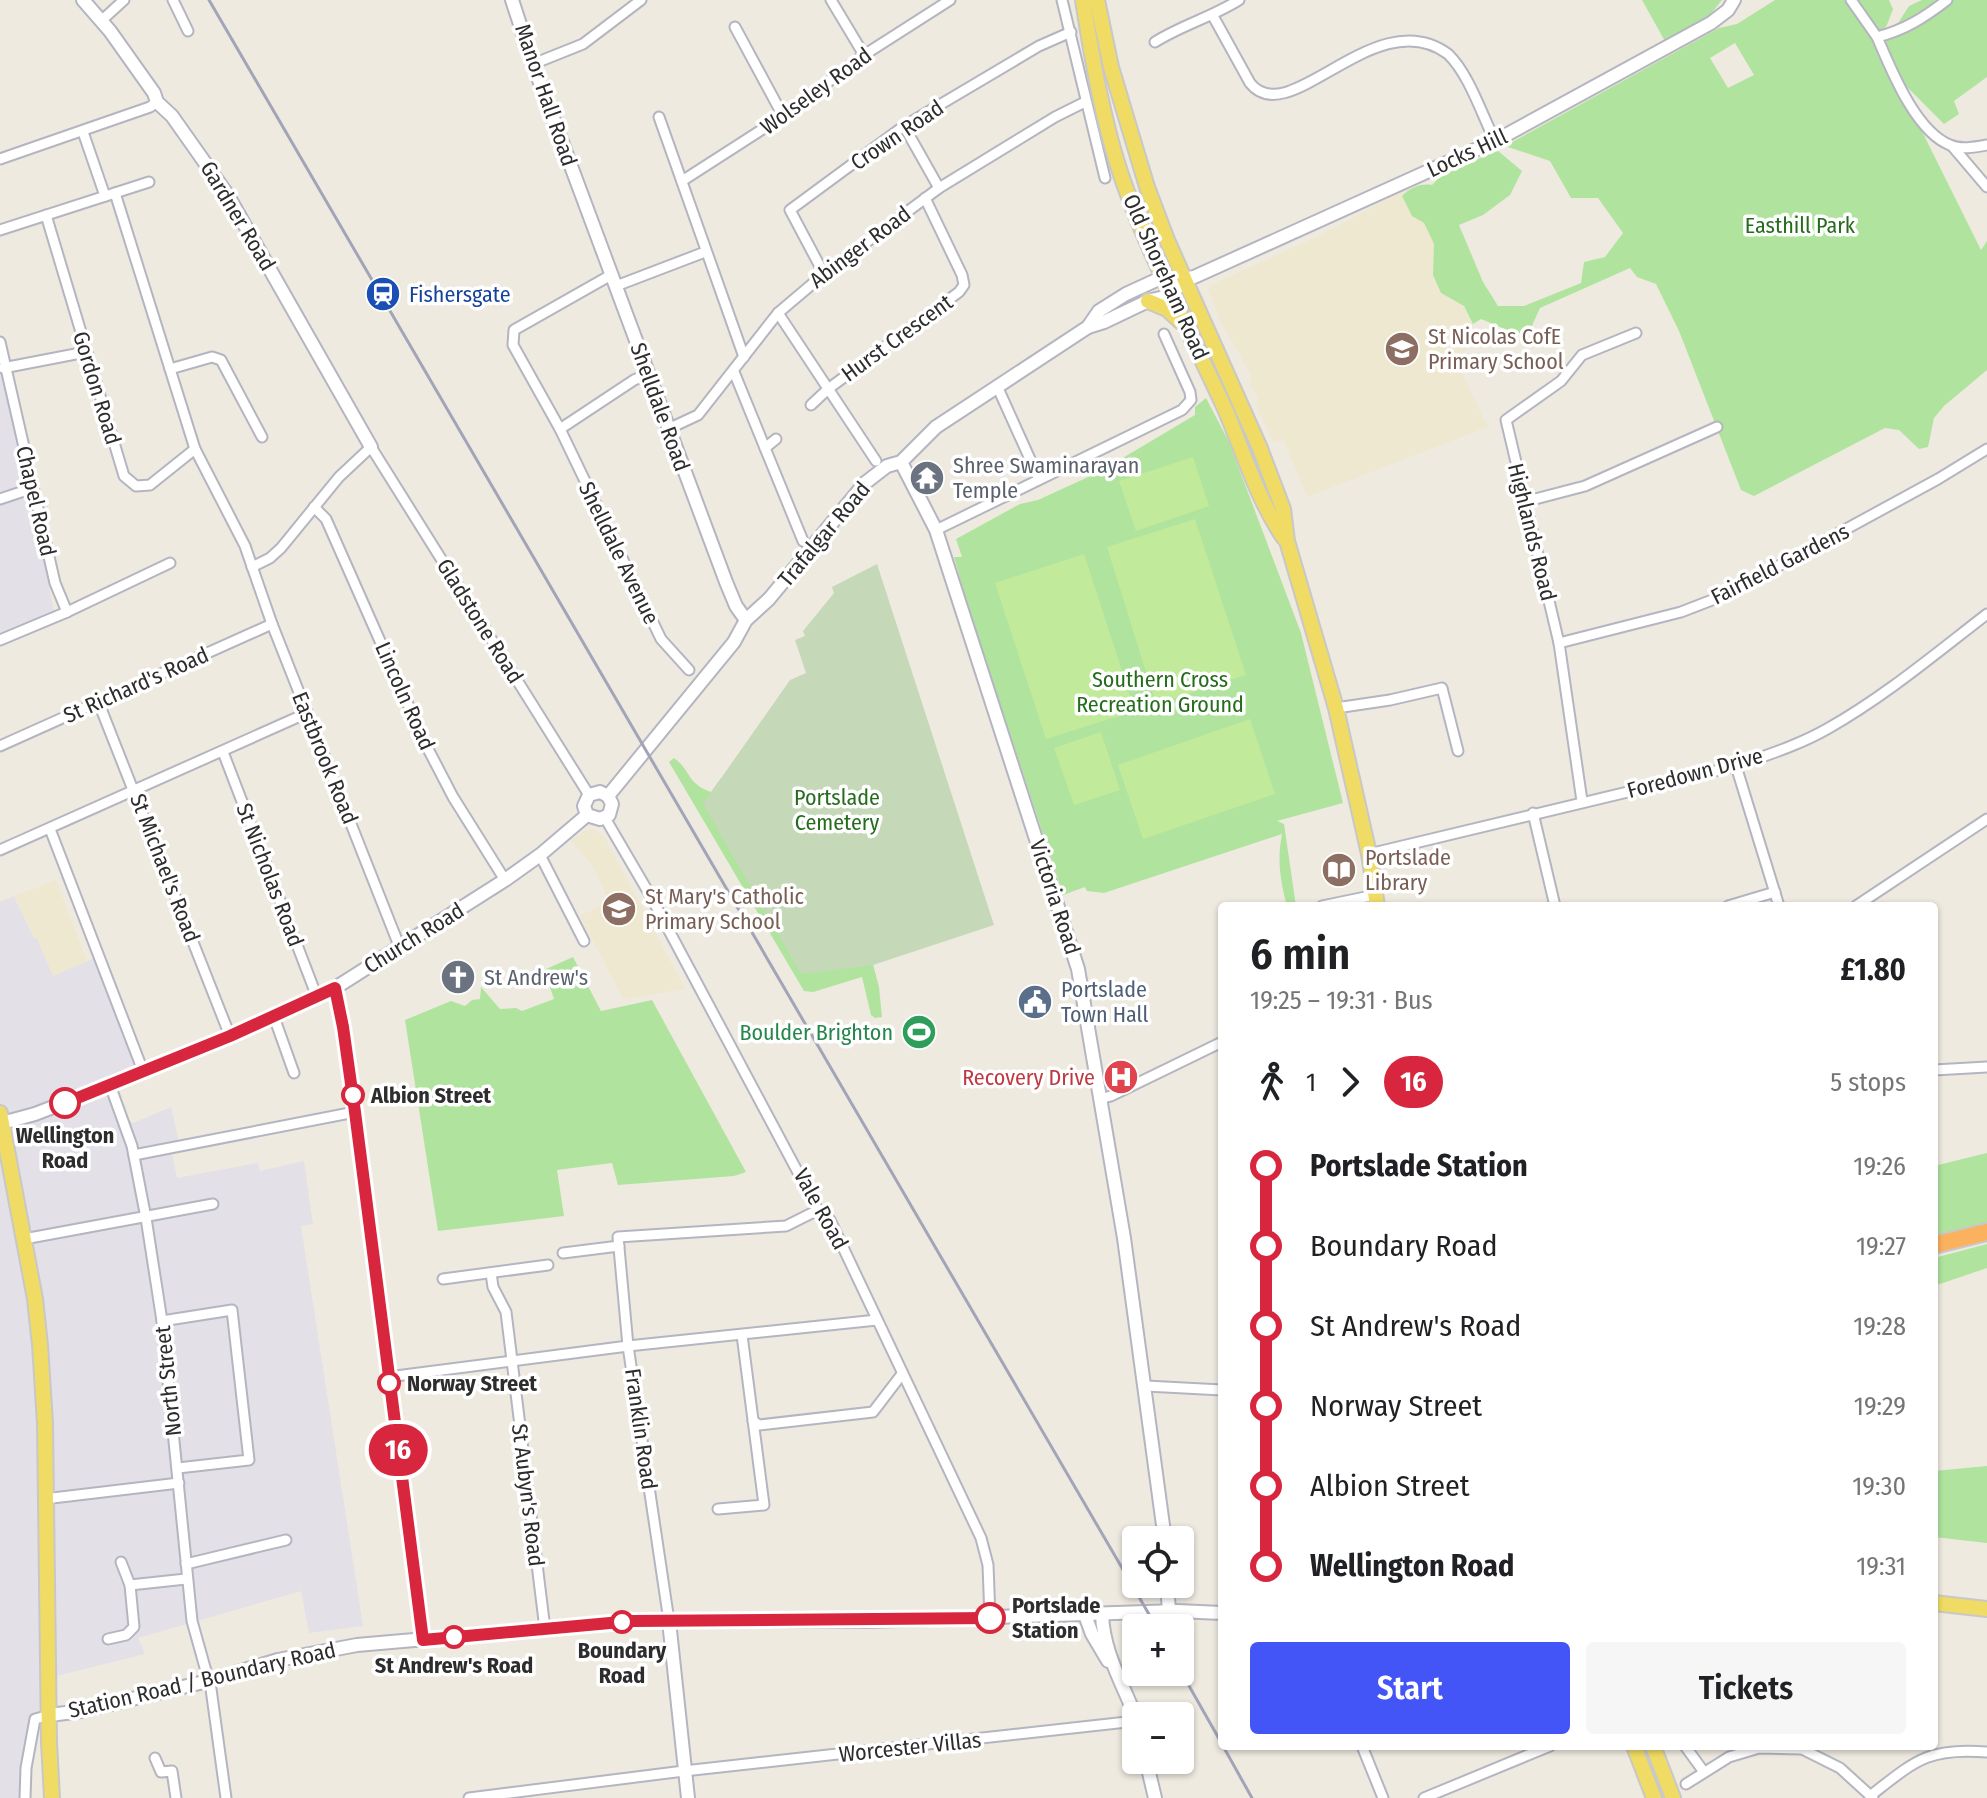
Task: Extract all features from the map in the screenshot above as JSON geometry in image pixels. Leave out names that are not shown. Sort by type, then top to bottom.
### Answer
[{"type":"highway","points":[[1938,1244],[1987,1232]]},
{"type":"main road","name":"Gardner Road","points":[[83,0],[227,194],[371,447]]},
{"type":"main road","name":"Manor Hall Road","points":[[512,0],[579,190]]},
{"type":"main road","name":"Old Shoreham Road","points":[[1083,0],[1091,53],[1121,175],[1270,517],[1287,541]]},
{"type":"main road","name":"Old Shoreham Road","points":[[1097,0],[1111,67],[1147,187],[1184,279],[1259,446],[1283,509],[1287,541],[1336,708],[1369,854],[1376,901]]},
{"type":"main road","name":"Locks Hill","points":[[1184,279],[1495,141],[1711,23],[1728,10],[1734,0]]},
{"type":"main road","name":"Shelldale Road","points":[[579,190],[726,582],[746,620]]},
{"type":"main road","points":[[1163,277],[1184,279]]},
{"type":"main road","name":"Trafalgar Road","points":[[1088,327],[1099,311],[1163,277]]},
{"type":"main road","points":[[1172,295],[1184,279]]},
{"type":"main road","name":"Trafalgar Road","points":[[608,796],[734,642],[746,620],[769,599],[865,483],[887,466],[901,462],[936,427],[1088,327],[1148,301],[1172,295]]},
{"type":"main road","points":[[1148,301],[1167,309],[1187,328]]},
{"type":"main road","name":"Victoria Road","points":[[901,462],[936,530],[1073,950],[1124,1238],[1163,1526]]},
{"type":"main road","points":[[600,792],[608,796],[611,809],[605,818],[596,819],[587,815],[584,806],[589,795],[600,792]]},
{"type":"main road","name":"Church Road","points":[[1,1118],[35,1114],[110,1085],[230,1036],[335,988],[505,880],[587,815]]},
{"type":"main road","points":[[1,1118],[35,1299],[40,1345],[45,1423],[44,1499],[52,1798]]},
{"type":"main road","points":[[1168,1598],[1169,1611]]},
{"type":"main road","points":[[1938,1603],[1987,1609]]},
{"type":"main road","name":"Station Road / Boundary Road","points":[[50,1715],[81,1711],[208,1681],[324,1649],[545,1629],[669,1621],[990,1618],[1169,1611],[1218,1613]]},
{"type":"main road","points":[[1102,1614],[1113,1667],[1128,1702]]},
{"type":"main road","points":[[1085,1615],[1102,1654],[1113,1667]]},
{"type":"main road","points":[[669,1621],[688,1798]]},
{"type":"main road","points":[[1636,1750],[1654,1798]]},
{"type":"main road","points":[[1655,1750],[1673,1798]]},
{"type":"main road","points":[[1149,1774],[1155,1798]]},
{"type":"street","points":[[101,21],[124,0]]},
{"type":"street","points":[[173,0],[188,31]]},
{"type":"street","points":[[533,64],[583,44],[641,0]]},
{"type":"street","points":[[831,0],[864,55]]},
{"type":"street","name":"Wolseley Road","points":[[682,181],[783,116],[864,55],[950,0]]},
{"type":"street","points":[[1062,0],[1105,178]]},
{"type":"street","points":[[1155,42],[1186,25],[1213,16],[1239,0]]},
{"type":"street","points":[[1851,0],[1877,37],[1895,78],[1920,119],[1953,147],[1987,187]]},
{"type":"street","points":[[1877,37],[1899,32],[1947,0]]},
{"type":"street","points":[[1213,16],[1250,83],[1268,95],[1288,91],[1378,39],[1409,36],[1432,43],[1457,64],[1495,141]]},
{"type":"street","points":[[735,27],[783,116]]},
{"type":"street","name":"Crown Road","points":[[824,274],[790,210],[904,126],[1039,46],[1071,32]]},
{"type":"street","points":[[0,159],[83,132],[157,102]]},
{"type":"street","name":"Abinger Road","points":[[668,429],[698,415],[778,313],[824,274],[939,188],[1085,102]]},
{"type":"street","points":[[659,117],[744,357]]},
{"type":"street","points":[[904,126],[939,188]]},
{"type":"street","name":"Eastbrook Road","points":[[83,132],[110,194],[195,449],[236,526],[400,948]]},
{"type":"street","points":[[1953,147],[1987,145]]},
{"type":"street","points":[[0,230],[149,182]]},
{"type":"street","name":"Hurst Crescent","points":[[828,389],[964,285],[925,198]]},
{"type":"street","name":"Gordon Road","points":[[46,215],[124,476],[136,486],[150,485],[195,449]]},
{"type":"street","points":[[614,281],[705,252]]},
{"type":"street","name":"Shelldale Avenue","points":[[614,281],[593,283],[514,330],[513,345],[560,429],[661,639],[689,670]]},
{"type":"street","points":[[778,313],[876,461]]},
{"type":"street","name":"Highlands Road","points":[[1582,801],[1559,643],[1506,420],[1561,381],[1582,355],[1636,333]]},
{"type":"street","points":[[936,530],[1182,410],[1191,400],[1190,392],[1164,334]]},
{"type":"street","name":"Chapel Road","points":[[0,342],[3,368],[55,583],[67,612]]},
{"type":"street","points":[[3,368],[86,352]]},
{"type":"street","points":[[170,369],[212,357],[221,360],[262,437]]},
{"type":"street","points":[[734,372],[803,541]]},
{"type":"street","points":[[560,429],[648,374]]},
{"type":"street","points":[[997,386],[1039,479]]},
{"type":"street","points":[[811,405],[828,389]]},
{"type":"street","points":[[1524,502],[1585,486],[1717,427]]},
{"type":"street","points":[[765,448],[776,439]]},
{"type":"street","points":[[252,567],[281,548],[339,477],[371,447]]},
{"type":"street","name":"Gladstone Road","points":[[371,447],[589,795]]},
{"type":"street","name":"Fairfield Gardens","points":[[1559,643],[1681,612],[1725,595],[1987,449]]},
{"type":"street","points":[[0,499],[33,488]]},
{"type":"street","name":"Lincoln Road","points":[[314,507],[326,519],[426,745],[453,797],[505,880]]},
{"type":"street","points":[[0,640],[170,563]]},
{"type":"street","name":"Foredown Drive","points":[[1369,854],[1736,766],[1826,730],[1987,614]]},
{"type":"street","name":"St Richard's Road","points":[[0,746],[272,624]]},
{"type":"street","points":[[1336,708],[1442,688],[1458,751]]},
{"type":"street","name":"St Michael's Road","points":[[98,701],[230,1036]]},
{"type":"street","points":[[0,850],[307,713]]},
{"type":"street","name":"St Nicholas Road","points":[[223,752],[317,997]]},
{"type":"street","points":[[1736,766],[1778,902]]},
{"type":"street","points":[[1533,813],[1554,902]]},
{"type":"street","name":"Vale Road","points":[[605,818],[650,895],[818,1210],[830,1220],[981,1538],[988,1565],[990,1618]]},
{"type":"street","points":[[1862,902],[1987,819]]},
{"type":"street","points":[[50,829],[143,1071]]},
{"type":"street","points":[[540,855],[584,941]]},
{"type":"street","points":[[1741,902],[1775,892]]},
{"type":"street","points":[[335,988],[355,1112],[423,1640]]},
{"type":"street","points":[[274,1017],[294,1073]]},
{"type":"street","points":[[1099,1099],[1218,1044]]},
{"type":"street","points":[[1938,1070],[1987,1067]]},
{"type":"street","name":"North Street","points":[[110,1085],[134,1155],[146,1218],[162,1321],[186,1579],[192,1621],[211,1689],[226,1798]]},
{"type":"street","points":[[134,1155],[355,1112]]},
{"type":"street","points":[[24,1239],[213,1204]]},
{"type":"street","points":[[563,1253],[618,1242],[786,1226],[818,1210]]},
{"type":"street","name":"Franklin Road","points":[[618,1242],[628,1346],[669,1621]]},
{"type":"street","points":[[443,1279],[548,1265]]},
{"type":"street","name":"St Aubyn's Road","points":[[491,1273],[493,1287],[506,1312],[545,1629]]},
{"type":"street","points":[[162,1321],[232,1310],[249,1460],[178,1468]]},
{"type":"street","points":[[388,1377],[628,1346],[877,1320]]},
{"type":"street","points":[[718,1509],[764,1505],[742,1335]]},
{"type":"street","points":[[753,1421],[759,1425],[873,1412],[902,1374]]},
{"type":"street","points":[[1146,1386],[1218,1390]]},
{"type":"street","points":[[44,1499],[179,1483]]},
{"type":"street","points":[[186,1564],[286,1540]]},
{"type":"street","points":[[108,1639],[126,1635],[134,1627],[130,1585],[121,1562]]},
{"type":"street","points":[[130,1585],[186,1579]]},
{"type":"street","points":[[25,1798],[26,1768],[35,1719],[50,1715]]},
{"type":"street","name":"Worcester Villas","points":[[469,1798],[544,1794],[684,1771],[1122,1722]]},
{"type":"street","points":[[1364,1750],[1383,1798]]},
{"type":"street","points":[[1424,1798],[1540,1750]]},
{"type":"street","points":[[1688,1750],[1704,1772]]},
{"type":"street","points":[[1686,1784],[1729,1757],[1750,1750]]},
{"type":"street","points":[[1804,1750],[1840,1768],[1872,1797],[1928,1750],[1987,1752]]},
{"type":"street","points":[[155,1758],[161,1772],[172,1771],[176,1798]]},
{"type":"shaded area","name":"St Nicolas CofE Primary School","points":[[1408,188],[1481,342],[1454,356],[1488,427],[1307,497],[1283,439],[1274,443],[1256,406],[1258,399],[1250,384],[1251,375],[1219,319],[1208,288],[1320,235]]},
{"type":"shaded area","points":[[0,374],[4,374],[27,483],[0,493]]},
{"type":"shaded area","points":[[23,496],[31,499],[54,611],[0,633],[0,504]]},
{"type":"shaded area","name":"St Mary's Catholic Primary School","points":[[593,829],[604,836],[685,989],[624,1000],[580,916],[609,901],[591,863],[571,841],[584,831]]},
{"type":"shaded area","points":[[56,880],[87,961],[53,976],[14,896]]},
{"type":"shaded area","points":[[14,896],[53,975],[95,958],[139,1063],[110,1076],[128,1119],[133,1123],[171,1107],[180,1147],[171,1149],[177,1178],[258,1163],[260,1171],[304,1161],[313,1224],[301,1226],[363,1626],[309,1633],[301,1591],[138,1638],[145,1654],[56,1676],[25,1747],[19,1798],[0,1798],[0,902]]},
{"type":"green space","points":[[1642,0],[1722,0],[1706,20],[1666,43]]},
{"type":"green space","name":"Easthill Park","points":[[1775,0],[1845,0],[1867,16],[1857,0],[1889,0],[1893,9],[1887,25],[1875,40],[1882,48],[1909,6],[1922,0],[1987,0],[1987,77],[1954,101],[1959,114],[1944,124],[1893,73],[1981,250],[1987,241],[1987,370],[1934,418],[1928,447],[1919,449],[1899,430],[1885,428],[1754,496],[1741,490],[1679,331],[1656,284],[1637,277],[1630,268],[1540,308],[1530,330],[1517,334],[1481,319],[1473,324],[1464,306],[1441,293],[1433,275],[1434,244],[1424,223],[1412,216],[1402,196],[1416,187],[1432,185],[1440,177],[1497,150],[1522,171],[1510,195],[1483,215],[1459,225],[1483,282],[1498,306],[1524,306],[1581,283],[1584,262],[1605,257],[1623,233],[1598,198],[1571,198],[1550,161],[1505,146],[1719,28],[1737,24]],"holes":[[[1735,43],[1754,75],[1728,88],[1710,58]]]},
{"type":"green space","name":"Southern Cross Recreation Ground","points":[[1206,398],[1229,442],[1301,633],[1343,803],[1277,821],[1284,824],[1295,902],[1286,902],[1283,887],[1280,861],[1282,834],[1104,893],[1087,891],[1085,887],[1063,895],[966,600],[954,557],[962,557],[956,539],[1020,504],[1038,500],[1099,472],[1195,415],[1195,407]]},
{"type":"green space","points":[[1193,457],[1209,506],[1136,531],[1119,481]]},
{"type":"green space","points":[[1195,519],[1246,675],[1156,704],[1107,547]]},
{"type":"green space","points":[[1084,554],[1135,711],[1046,739],[995,583]]},
{"type":"green space","name":"Portslade Cemetery","points":[[877,564],[994,925],[873,965],[801,974],[703,804],[790,680],[806,673],[795,640],[805,636],[803,631],[834,593],[832,587]]},
{"type":"green space","points":[[1250,719],[1275,794],[1143,839],[1118,765]]},
{"type":"green space","points":[[1101,732],[1120,790],[1074,805],[1054,748]]},
{"type":"green space","points":[[674,758],[703,789],[711,792],[721,778],[870,953],[879,987],[882,1017],[871,1015],[862,977],[813,992],[804,991],[669,762]]},
{"type":"green space","points":[[573,957],[601,1011],[652,1000],[746,1172],[734,1176],[618,1185],[612,1163],[557,1170],[564,1216],[438,1231],[405,1020],[451,1001],[465,1006],[472,1000],[480,999],[481,987],[500,1009],[516,1008],[522,1011],[554,999],[544,970]]},
{"type":"green space","points":[[1987,1153],[1987,1225],[1938,1238],[1938,1165]]},
{"type":"green space","points":[[1987,1244],[1987,1268],[1938,1285],[1938,1257]]},
{"type":"green space","points":[[1987,1466],[1987,1543],[1938,1537],[1938,1471]]},
{"type":"railway","points":[[209,0],[1149,1614]]},
{"type":"railway","points":[[1189,1686],[1218,1737]]},
{"type":"railway","points":[[1225,1750],[1252,1798]]},
{"type":"bus line","name":"16","points":[[65,1103],[230,1036],[335,988],[355,1112],[423,1640],[632,1621],[990,1618]]},
{"type":"place","name":"Fishersgate","points":[[383,294]]},
{"type":"place","name":"St Nicolas CofE Primary School","points":[[1402,349]]},
{"type":"place","name":"Shree Swaminarayan Temple","points":[[927,478]]},
{"type":"place","name":"Portslade Library","points":[[1339,870]]},
{"type":"place","name":"St Mary's Catholic Primary School","points":[[619,909]]},
{"type":"place","name":"St Andrew's","points":[[458,977]]},
{"type":"place","name":"Portslade Town Hall","points":[[1035,1002]]},
{"type":"place","name":"Boulder Brighton","points":[[919,1032]]},
{"type":"place","name":"Recovery Drive","points":[[1121,1077]]},
{"type":"place","name":"Albion Street","points":[[353,1095]]},
{"type":"place","name":"Wellington Road","points":[[65,1103]]},
{"type":"place","name":"Norway Street","points":[[389,1383]]},
{"type":"place","name":"Portslade Station","points":[[990,1618]]},
{"type":"place","name":"Boundary Road","points":[[622,1622]]},
{"type":"place","name":"St Andrew's Road","points":[[454,1637]]}]
